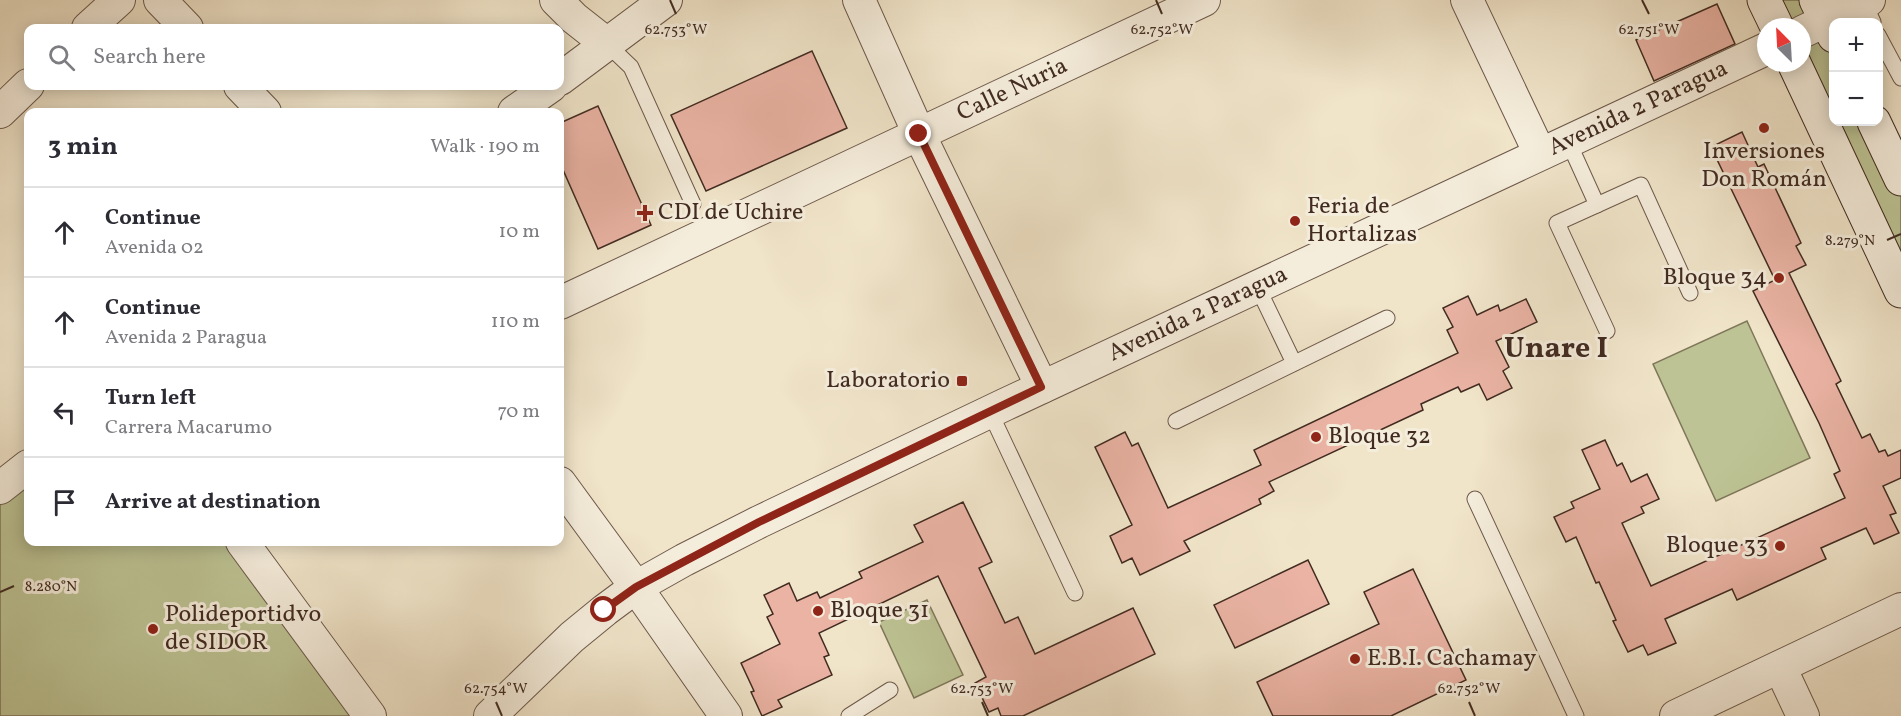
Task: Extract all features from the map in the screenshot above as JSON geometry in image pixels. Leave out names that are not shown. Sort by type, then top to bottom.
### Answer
[{"type":"street","points":[[92,24],[119,0]]},
{"type":"street","points":[[160,0],[183,24]]},
{"type":"street","points":[[556,0],[574,18],[608,44]]},
{"type":"street","points":[[564,76],[666,0]]},
{"type":"street","points":[[859,0],[919,134],[1041,387]]},
{"type":"street","name":"Calle Nuria","points":[[564,301],[1204,0]]},
{"type":"street","points":[[1467,0],[1540,154]]},
{"type":"street","points":[[1764,0],[1773,18]]},
{"type":"street","points":[[1820,22],[1869,8]]},
{"type":"street","name":"Avenida 2 Paragua","points":[[490,716],[572,636],[636,587],[759,522],[1041,387],[1757,53]]},
{"type":"street","points":[[1798,72],[1901,291]]},
{"type":"street","points":[[0,112],[24,89]]},
{"type":"street","points":[[244,90],[261,108]]},
{"type":"street","points":[[520,108],[544,90]]},
{"type":"street","points":[[1876,126],[1901,179]]},
{"type":"street","points":[[0,488],[24,469]]},
{"type":"street","points":[[564,488],[726,716]]},
{"type":"street","points":[[245,546],[370,716]]},
{"type":"street","points":[[1676,716],[1901,609]]},
{"type":"street","points":[[1780,667],[1803,716]]},
{"type":"lane","points":[[1883,42],[1897,61],[1901,78]]},
{"type":"lane","points":[[608,44],[631,67],[693,204]]},
{"type":"lane","points":[[1568,141],[1597,205]]},
{"type":"lane","points":[[1607,331],[1557,223],[1641,185],[1690,293]]},
{"type":"lane","points":[[1257,286],[1294,363]]},
{"type":"lane","points":[[1176,421],[1386,318]]},
{"type":"lane","points":[[990,412],[1075,593]]},
{"type":"lane","points":[[1475,499],[1576,716]]},
{"type":"lane","points":[[849,716],[890,690]]},
{"type":"green space","points":[[1764,0],[1816,0],[1829,28],[1829,125],[1806,72],[1811,72],[1811,18],[1773,18]]},
{"type":"green space","points":[[1829,126],[1876,126],[1901,179],[1901,291]]},
{"type":"green space","points":[[1747,321],[1810,458],[1716,501],[1653,364]]},
{"type":"green space","name":"Polideportidvo de SIDOR","points":[[24,469],[24,546],[245,546],[370,716],[0,716],[0,488]]},
{"type":"green space","points":[[927,600],[963,675],[914,698],[879,622]]},
{"type":"building","points":[[1717,4],[1735,44],[1654,81],[1636,40]]},
{"type":"building","points":[[812,51],[847,128],[706,191],[671,115]]},
{"type":"building","points":[[598,106],[651,225],[598,249],[564,172],[564,121]]},
{"type":"building","name":"Bloque 33","points":[[1742,132],[1758,167],[1764,164],[1801,243],[1796,246],[1806,265],[1789,273],[1841,381],[1836,384],[1862,438],[1870,434],[1879,452],[1885,450],[1888,456],[1901,450],[1901,478],[1883,486],[1896,513],[1890,515],[1899,533],[1874,544],[1866,528],[1821,548],[1826,559],[1737,600],[1732,589],[1665,619],[1676,643],[1648,655],[1643,645],[1628,652],[1613,621],[1616,620],[1599,582],[1596,583],[1576,537],[1566,542],[1554,517],[1574,508],[1571,502],[1600,489],[1582,450],[1605,440],[1617,466],[1622,463],[1631,482],[1647,474],[1659,499],[1641,507],[1644,513],[1622,523],[1651,586],[1845,498],[1834,474],[1840,471],[1819,423],[1753,291],[1775,280],[1711,147]]},
{"type":"building","name":"Bloque 32","points":[[1468,296],[1477,315],[1498,305],[1500,311],[1526,299],[1537,322],[1496,341],[1509,367],[1503,371],[1512,388],[1487,400],[1479,384],[1461,392],[1458,387],[1421,404],[1423,410],[1269,482],[1274,491],[1259,499],[1261,504],[1184,541],[1190,551],[1140,575],[1132,558],[1122,563],[1110,536],[1132,525],[1095,447],[1125,432],[1132,446],[1138,443],[1168,508],[1261,465],[1254,450],[1458,353],[1447,330],[1453,327],[1443,308]]},
{"type":"building","name":"Bloque 31","points":[[963,502],[992,562],[979,568],[1005,623],[1018,617],[1035,654],[1133,608],[1155,654],[1023,716],[1001,716],[998,708],[989,712],[975,683],[986,677],[938,576],[819,633],[829,655],[824,657],[832,675],[778,700],[782,707],[762,716],[741,663],[780,644],[767,617],[773,614],[764,595],[789,583],[797,601],[817,592],[820,598],[862,578],[859,572],[923,542],[914,525]]},
{"type":"building","points":[[1308,560],[1329,604],[1235,648],[1214,605]]},
{"type":"building","points":[[1413,569],[1466,680],[1391,716],[1273,716],[1257,682],[1379,624],[1364,592]]},
{"type":"place","name":"Inversiones Don Román","points":[[1764,128]]},
{"type":"place","name":"CDI de Uchire","points":[[645,213]]},
{"type":"place","name":"Feria de Hortalizas","points":[[1295,221]]},
{"type":"place","name":"Bloque 34","points":[[1779,278]]},
{"type":"place","name":"Laboratorio","points":[[962,381]]},
{"type":"place","name":"Bloque 32","points":[[1316,437]]},
{"type":"place","name":"Bloque 33","points":[[1780,546]]},
{"type":"place","name":"Bloque 31","points":[[818,611]]},
{"type":"place","name":"Polideportidvo de SIDOR","points":[[153,629]]},
{"type":"place","name":"E.B.I. Cachamay","points":[[1355,659]]},
{"type":"district","name":"Unare I","points":[[1556,349]]},
{"type":"route","points":[[604,610],[636,587],[684,560],[1041,387],[919,134]]}]
